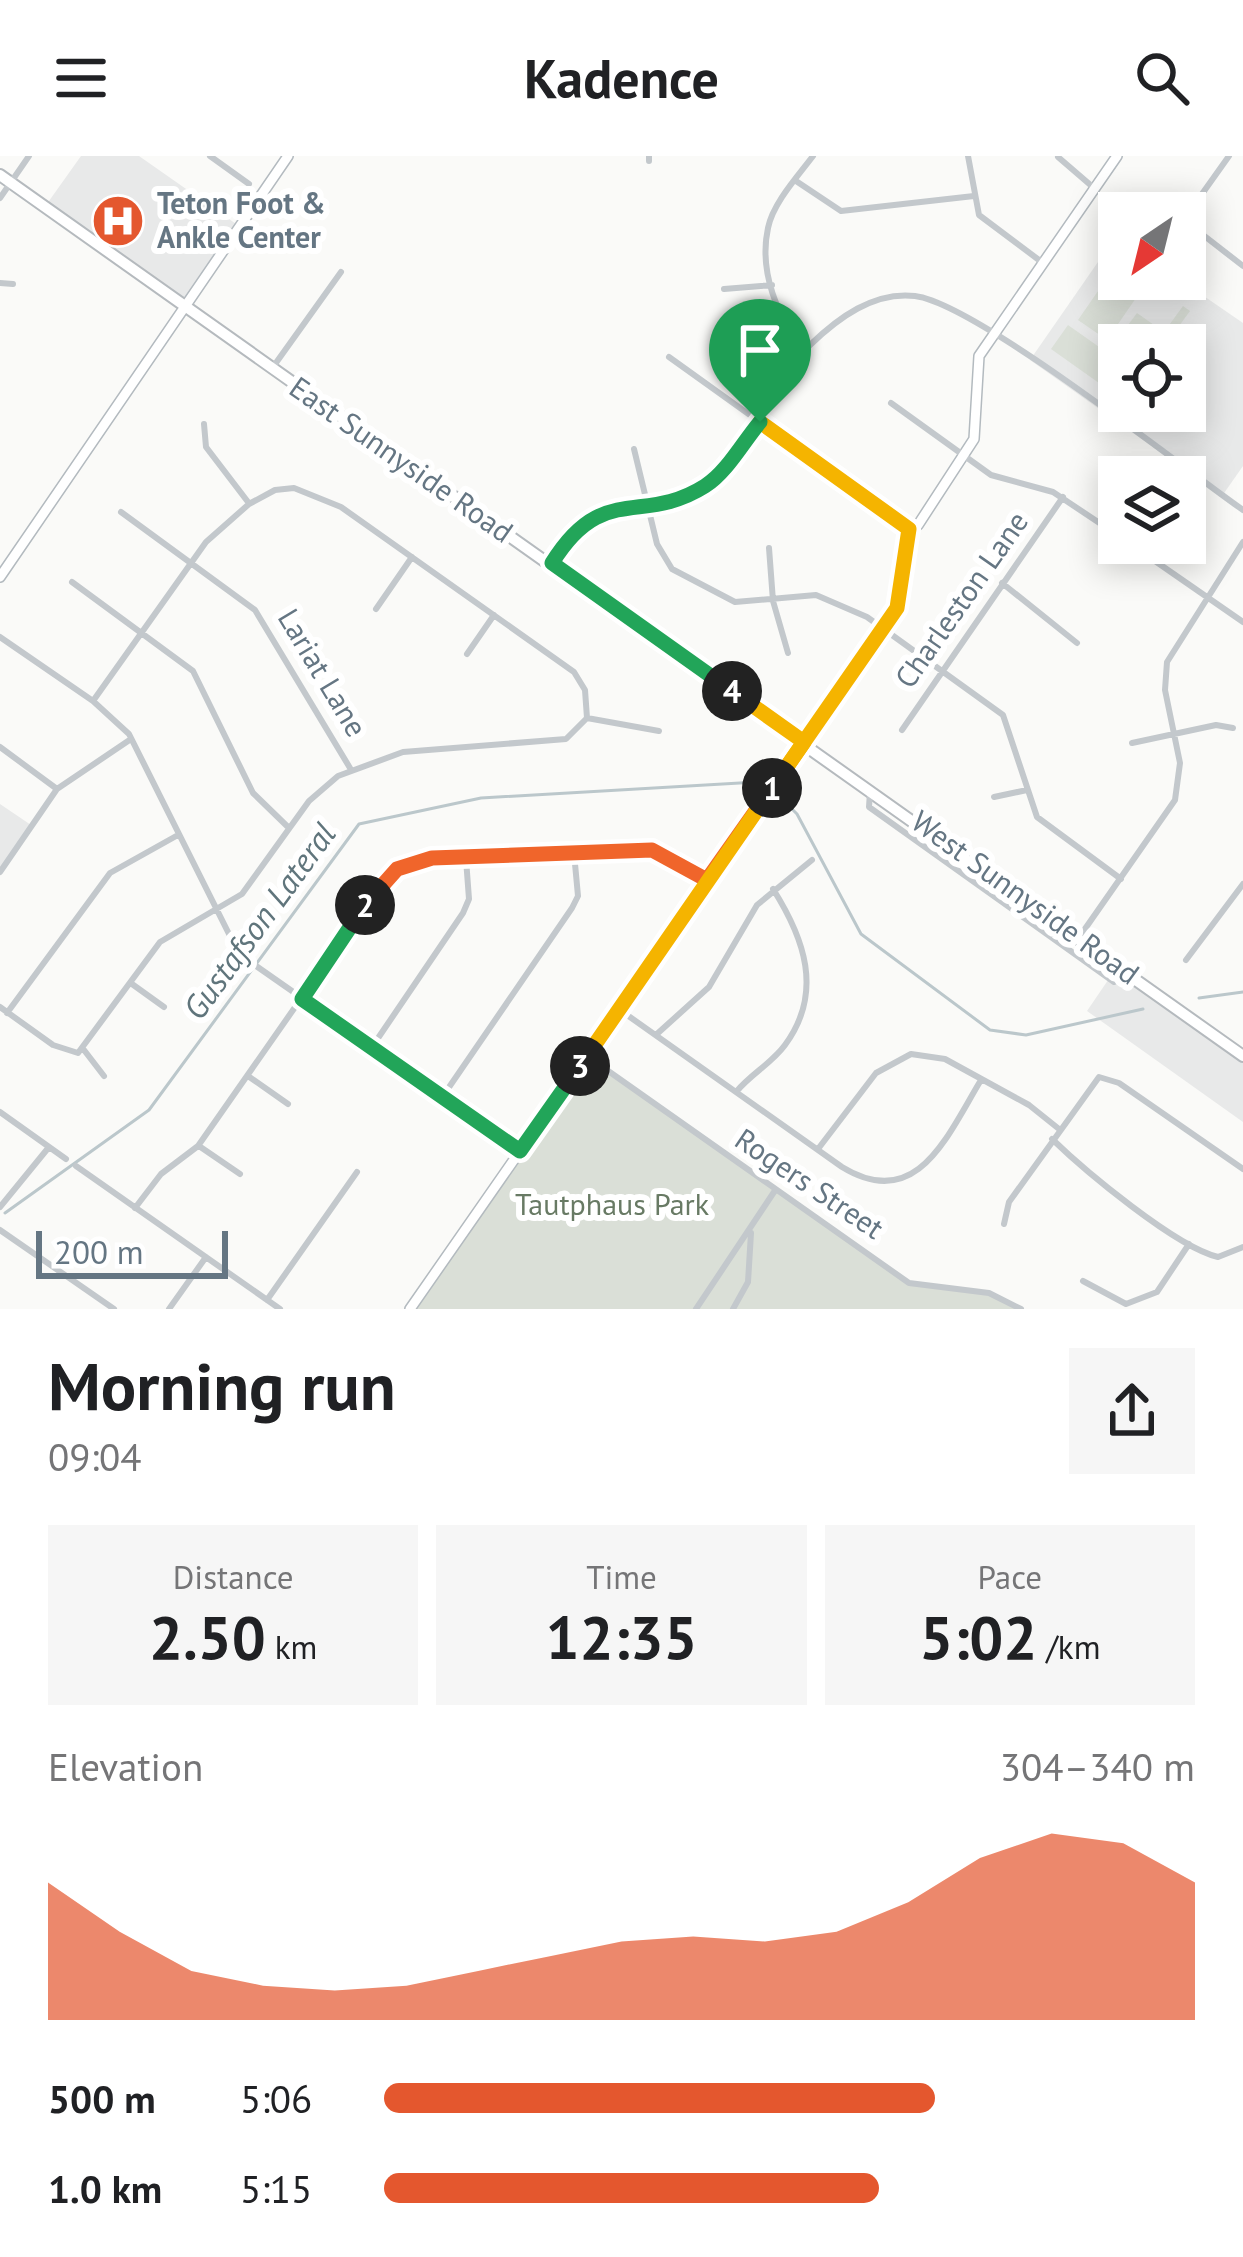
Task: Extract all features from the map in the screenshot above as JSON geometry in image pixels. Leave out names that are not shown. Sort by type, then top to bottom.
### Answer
[{"type":"main road","name":"East Sunnyside Road","points":[[5,179],[181,308],[804,742]]},
{"type":"main road","name":"West Sunnyside Road","points":[[804,742],[1243,1056]]},
{"type":"street","points":[[0,198],[5,179],[29,156]]},
{"type":"street","points":[[0,577],[288,156]]},
{"type":"street","points":[[807,348],[784,323],[772,284],[768,227],[813,156]]},
{"type":"street","points":[[968,156],[983,220],[1042,263]]},
{"type":"street","points":[[909,529],[918,525],[965,456],[978,425],[976,361],[1117,156]]},
{"type":"street","points":[[1229,156],[1197,201],[1189,224],[1243,266]]},
{"type":"street","points":[[214,157],[249,184]]},
{"type":"street","points":[[1058,157],[1064,168],[1094,188]]},
{"type":"street","points":[[796,181],[841,211],[974,196]]},
{"type":"street","points":[[270,370],[341,272]]},
{"type":"street","points":[[0,283],[13,284]]},
{"type":"street","points":[[724,289],[772,284]]},
{"type":"street","points":[[552,563],[590,517],[710,483],[760,422],[807,348],[855,310],[904,296],[937,302],[993,334],[1243,511]]},
{"type":"street","points":[[669,357],[909,529]]},
{"type":"street","points":[[891,403],[1001,480],[1063,497],[1098,521]]},
{"type":"street","points":[[204,424],[206,447],[249,503]]},
{"type":"street","points":[[634,449],[657,544],[678,574],[735,602],[816,595],[868,617],[1003,715],[1037,817],[1121,879]]},
{"type":"street","points":[[93,701],[191,560],[249,503],[275,490],[311,490],[579,676],[585,720]]},
{"type":"street","name":"Charleston Lane","points":[[902,730],[1063,497]]},
{"type":"street","name":"Lariat Lane","points":[[121,512],[191,560],[266,622],[351,769]]},
{"type":"street","points":[[410,1309],[883,630],[902,594],[909,529]]},
{"type":"street","points":[[1080,936],[1177,795],[1175,733],[1165,690],[1167,662],[1243,542]]},
{"type":"street","points":[[769,548],[773,601],[788,653]]},
{"type":"street","points":[[376,609],[412,557]]},
{"type":"street","points":[[1159,564],[1243,622]]},
{"type":"street","points":[[72,582],[193,671],[254,793],[289,828]]},
{"type":"street","points":[[1002,584],[1077,643]]},
{"type":"street","points":[[467,654],[494,614]]},
{"type":"street","points":[[0,638],[118,720],[232,946],[253,966],[520,1151]]},
{"type":"street","points":[[178,835],[110,873],[4,1010],[67,1053],[84,1050],[170,934],[242,894],[309,801],[351,769],[404,752],[566,739],[585,720]]},
{"type":"street","points":[[585,720],[659,730]]},
{"type":"street","points":[[1132,743],[1216,724],[1233,728]]},
{"type":"street","points":[[0,872],[57,788],[130,739]]},
{"type":"street","points":[[0,747],[57,788]]},
{"type":"street","points":[[872,789],[868,807],[1114,982],[1128,971]]},
{"type":"street","points":[[994,797],[1027,790]]},
{"type":"street","points":[[136,1208],[160,1174],[199,1146],[386,878],[423,860],[661,851],[707,880]]},
{"type":"street","points":[[443,1096],[572,908],[578,896],[574,854]]},
{"type":"street","points":[[372,1047],[464,913],[469,899],[466,859]]},
{"type":"street","points":[[658,1033],[709,987],[746,920],[772,889],[812,860]]},
{"type":"street","points":[[1186,960],[1243,884]]},
{"type":"street","points":[[737,1091],[784,1046],[805,1008],[806,952],[772,889]]},
{"type":"street","points":[[132,984],[164,1007]]},
{"type":"street","points":[[620,1010],[866,1180],[892,1184],[908,1179],[928,1161],[981,1080]]},
{"type":"street","points":[[84,1050],[104,1076]]},
{"type":"street","points":[[818,1149],[877,1072],[900,1057],[935,1055],[1029,1105],[1059,1129]]},
{"type":"street","name":"Rogers Street","points":[[586,1056],[909,1283],[988,1293],[1021,1309]]},
{"type":"street","points":[[248,1076],[289,1104]]},
{"type":"street","points":[[1004,1224],[1009,1202],[1052,1139],[1091,1083],[1106,1077],[1243,1169]]},
{"type":"street","points":[[0,1112],[66,1159]]},
{"type":"street","points":[[1052,1139],[1081,1167],[1190,1244],[1218,1257],[1243,1247]]},
{"type":"street","points":[[199,1146],[240,1174]]},
{"type":"street","points":[[0,1207],[49,1147]]},
{"type":"street","points":[[76,1166],[280,1309]]},
{"type":"street","points":[[267,1300],[357,1172]]},
{"type":"street","points":[[696,1309],[774,1192]]},
{"type":"street","points":[[0,1230],[114,1309]]},
{"type":"street","points":[[733,1309],[752,1267],[750,1231]]},
{"type":"street","points":[[1083,1281],[1126,1304],[1147,1299],[1190,1244]]},
{"type":"street","points":[[169,1309],[206,1257]]},
{"type":"shaded area","points":[[81,156],[139,156],[239,226],[181,307],[44,208]]},
{"type":"shaded area","points":[[1098,262],[1098,300],[1206,298],[1243,323],[1243,466],[1222,496],[1206,485],[1206,456],[1166,456],[1132,432],[1206,432],[1206,324],[1098,324],[1098,408],[1030,360]]},
{"type":"shaded area","points":[[0,804],[31,825],[0,871]]},
{"type":"shaded area","points":[[1119,964],[1243,1056],[1243,1122],[1087,1011]]},
{"type":"green space","points":[[1098,291],[1098,300],[1135,300],[1118,324],[1098,324],[1098,334],[1078,320]]},
{"type":"green space","points":[[1183,306],[1190,311],[1180,324],[1170,324]]},
{"type":"green space","points":[[1137,313],[1153,324],[1129,324]]},
{"type":"green space","points":[[1068,325],[1098,346],[1098,382],[1051,349]]},
{"type":"green space","name":"Tautphaus Park","points":[[587,1056],[909,1283],[989,1293],[1021,1309],[410,1309]]},
{"type":"waterway","name":"Gustafson Lateral","points":[[5,1213],[149,1110],[359,824],[481,798],[757,782]]},
{"type":"waterway","name":"Gustafson Lateral","points":[[780,797],[797,814],[861,934],[990,1030],[1026,1035],[1143,1009]]},
{"type":"waterway","name":"Gustafson Lateral","points":[[1199,998],[1243,992]]},
{"type":"place","name":"Teton Foot & Ankle Center","points":[[118,221]]},
{"type":"route","points":[[760,422],[710,483],[682,496],[590,517],[552,563],[804,742],[707,880],[620,1010],[520,1151],[302,999],[386,878],[423,860],[652,850],[672,856],[707,880],[889,622],[906,572],[909,529],[760,422]]}]
